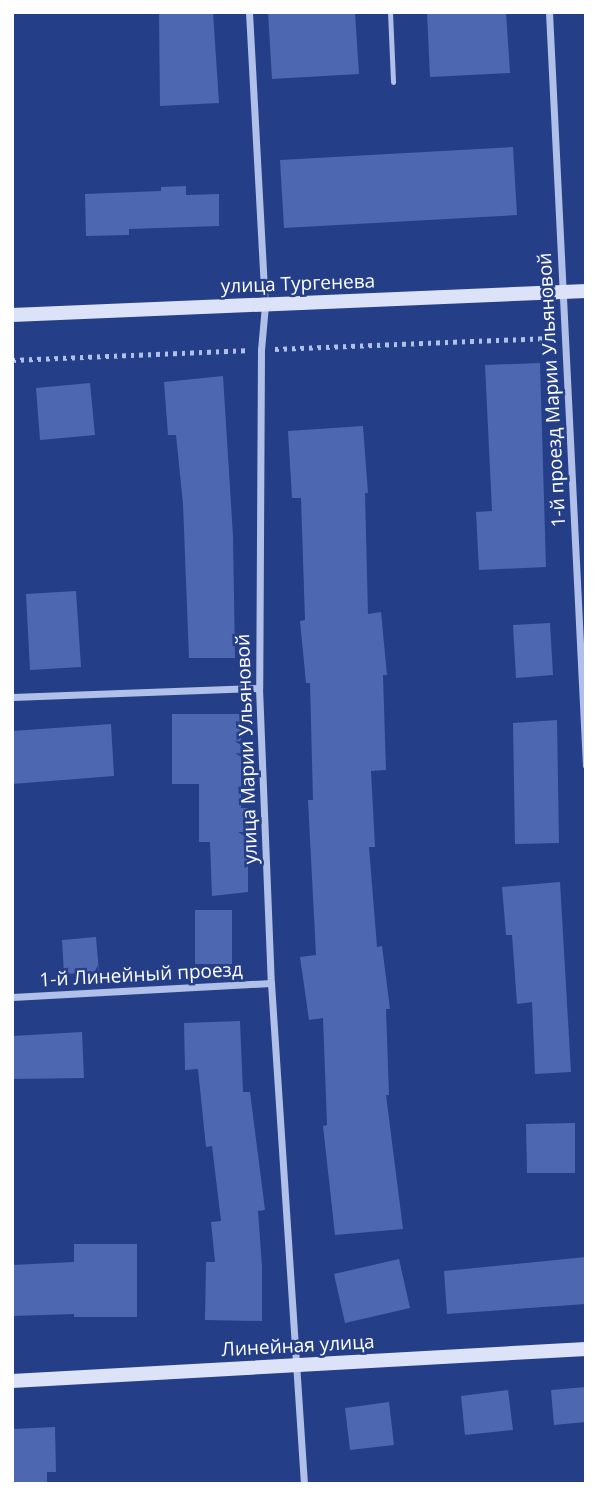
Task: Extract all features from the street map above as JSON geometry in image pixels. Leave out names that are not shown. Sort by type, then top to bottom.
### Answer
[{"type":"street","name":"улица Марии Ульяновой","points":[[249,12],[265,305],[261,349],[259,688],[271,983],[304,1484]]},
{"type":"street","name":"1-й проезд Марии Ульяновой","points":[[549,12],[586,765]]},
{"type":"street","name":"улица Тургенева","points":[[12,315],[586,291]]},
{"type":"street","points":[[12,697],[259,688]]},
{"type":"street","name":"1-й Линейный проезд","points":[[12,998],[271,983]]},
{"type":"street","name":"Линейная улица","points":[[12,1381],[586,1349]]},
{"type":"lane","points":[[390,12],[393,82]]},
{"type":"path","points":[[12,360],[565,337]]},
{"type":"building","points":[[159,12],[213,12],[219,103],[160,106]]},
{"type":"building","points":[[268,12],[355,12],[359,74],[272,79]]},
{"type":"building","points":[[427,12],[506,12],[510,73],[430,77]]},
{"type":"building","points":[[513,147],[517,215],[284,228],[280,160]]},
{"type":"building","points":[[186,186],[186,195],[219,194],[219,226],[129,229],[129,235],[86,236],[85,194],[161,191],[161,187]]},
{"type":"building","points":[[540,363],[546,567],[479,570],[476,512],[492,511],[485,365]]},
{"type":"building","points":[[223,376],[233,536],[235,658],[189,658],[183,504],[176,435],[168,435],[164,382]]},
{"type":"building","points":[[90,383],[95,435],[40,440],[36,388]]},
{"type":"building","points":[[363,426],[368,493],[365,493],[368,614],[381,612],[387,675],[383,675],[386,770],[371,771],[375,847],[369,847],[377,947],[382,946],[390,1009],[386,1009],[389,1095],[386,1095],[403,1229],[335,1235],[323,1126],[327,1125],[323,1018],[309,1020],[300,957],[316,955],[308,800],[313,800],[310,683],[306,683],[300,621],[305,620],[301,498],[292,498],[288,431]]},
{"type":"building","points":[[76,591],[81,667],[30,670],[26,594]]},
{"type":"building","points":[[550,623],[553,675],[516,678],[513,625]]},
{"type":"building","points":[[172,714],[241,714],[241,808],[248,808],[248,892],[212,896],[210,842],[199,842],[199,784],[172,784]]},
{"type":"building","points":[[557,720],[559,843],[515,844],[513,723]]},
{"type":"building","points":[[111,724],[114,776],[12,784],[12,731]]},
{"type":"building","points":[[560,882],[571,1072],[535,1074],[532,1002],[517,1004],[512,935],[506,935],[502,887]]},
{"type":"building","points":[[195,910],[232,910],[232,964],[195,964]]},
{"type":"building","points":[[96,937],[99,972],[64,974],[62,940]]},
{"type":"building","points":[[240,1021],[243,1092],[250,1092],[265,1210],[258,1211],[262,1321],[205,1320],[206,1262],[215,1262],[211,1222],[221,1221],[212,1146],[206,1147],[198,1069],[185,1070],[184,1023]]},
{"type":"building","points":[[82,1032],[84,1078],[12,1079],[12,1036]]},
{"type":"building","points":[[575,1123],[575,1173],[527,1173],[526,1124]]},
{"type":"building","points":[[74,1244],[137,1244],[137,1317],[74,1317],[74,1314],[12,1316],[12,1265],[74,1262]]},
{"type":"building","points":[[586,1257],[586,1304],[447,1314],[444,1271]]},
{"type":"building","points":[[399,1259],[410,1308],[345,1323],[334,1274]]},
{"type":"building","points":[[586,1387],[586,1422],[554,1425],[551,1390]]},
{"type":"building","points":[[508,1390],[513,1430],[465,1435],[461,1396]]},
{"type":"building","points":[[389,1402],[394,1445],[350,1450],[345,1408]]},
{"type":"building","points":[[55,1427],[56,1472],[47,1472],[47,1482],[12,1483],[12,1429]]}]
